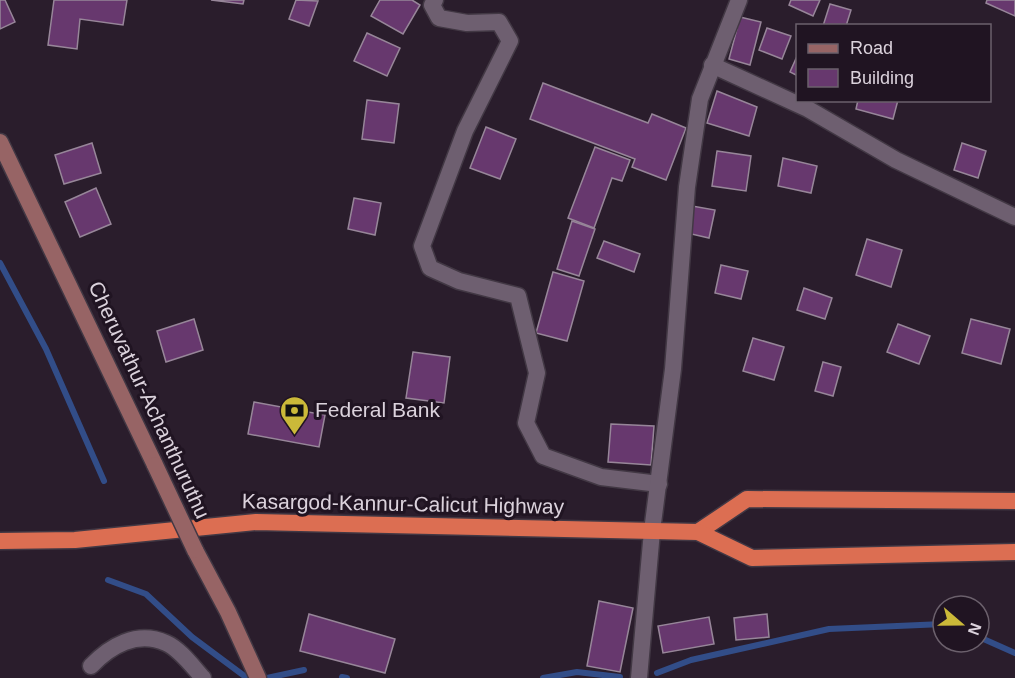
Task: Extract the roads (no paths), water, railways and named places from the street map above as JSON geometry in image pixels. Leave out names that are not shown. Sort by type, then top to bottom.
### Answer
[{"type":"highway","points":[[698,532],[747,499],[1015,501]]},
{"type":"highway","name":"Kasargod-Kannur-Calicut Highway","points":[[0,541],[75,540],[256,522],[698,532],[752,558],[1015,552]]},
{"type":"main road","name":"Cheruvathur-Achanthuruthu","points":[[0,141],[255,673]]},
{"type":"street","points":[[435,0],[432,5],[439,18],[467,23],[499,22],[510,41],[465,131],[422,246],[430,268],[459,281],[518,296],[537,373],[526,423],[543,456],[602,477],[658,484]]},
{"type":"street","points":[[639,678],[652,531],[673,369],[687,187],[700,99],[739,0]]},
{"type":"street","points":[[712,66],[808,109],[896,160],[1015,217]]},
{"type":"street","points":[[91,666],[106,650],[126,641],[146,638],[167,643],[203,678]]},
{"type":"waterway","points":[[0,263],[46,349],[104,481]]},
{"type":"waterway","points":[[108,580],[146,594],[192,637],[247,678]]},
{"type":"waterway","points":[[657,673],[691,660],[829,629],[931,625]]},
{"type":"waterway","points":[[991,642],[1015,653]]},
{"type":"waterway","points":[[267,678],[304,670]]},
{"type":"waterway","points":[[543,678],[577,672],[620,677]]},
{"type":"waterway","points":[[342,677],[347,678]]},
{"type":"place","name":"Federal Bank","points":[[294,436]]}]
